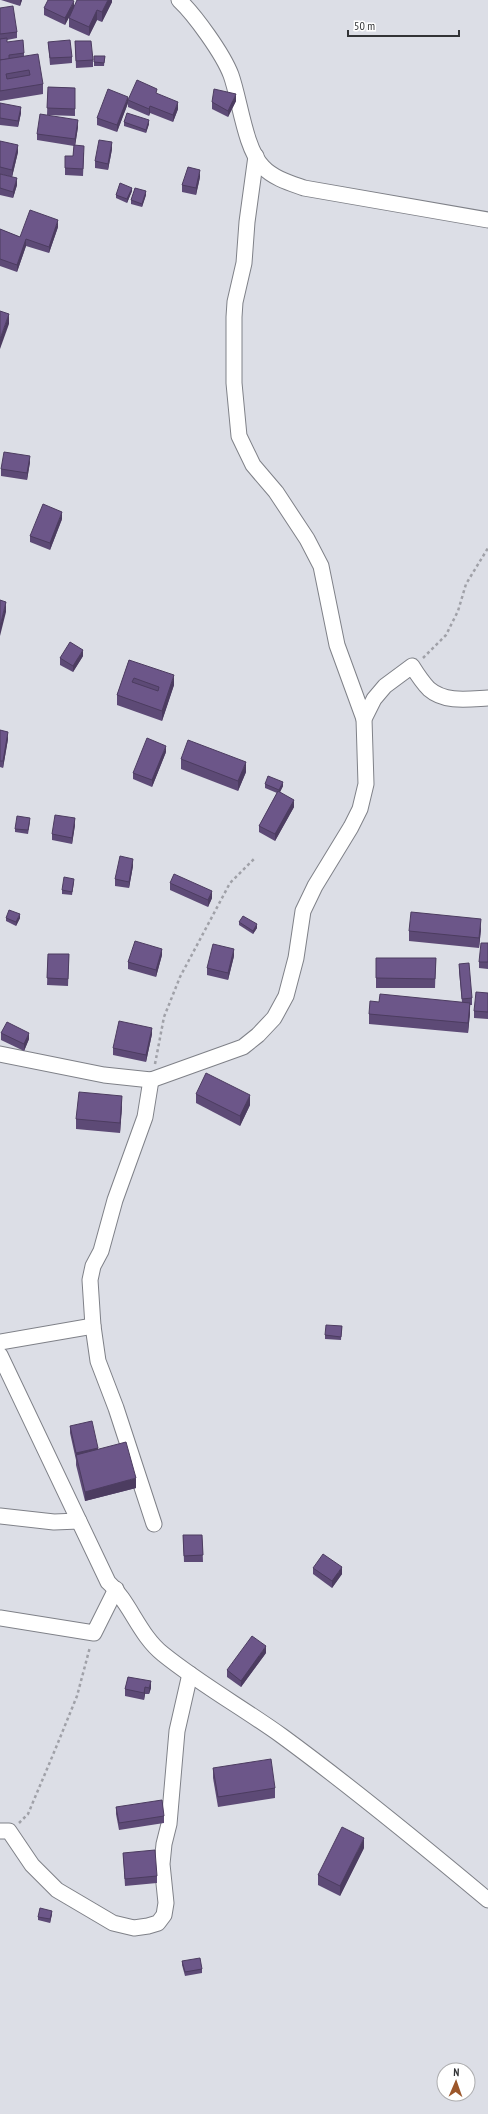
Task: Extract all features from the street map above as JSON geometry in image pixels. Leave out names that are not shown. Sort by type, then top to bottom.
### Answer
[{"type":"street","points":[[179,0],[212,43],[230,75],[256,156],[263,167],[283,180],[304,188],[488,220]]},
{"type":"street","points":[[0,1054],[104,1075],[151,1080],[243,1047],[258,1035],[274,1018],[286,996],[296,958],[303,911],[315,886],[351,827],[360,809],[366,784],[364,719],[337,645],[321,566],[307,539],[276,492],[252,465],[239,436],[234,383],[234,317],[235,302],[244,264],[247,222],[256,156]]},
{"type":"street","points":[[364,719],[374,699],[385,686],[412,666],[429,689],[438,695],[452,699],[488,698]]},
{"type":"street","points":[[151,1080],[145,1117],[115,1200],[101,1251],[93,1266],[90,1280],[93,1326],[98,1361],[116,1408],[154,1524]]},
{"type":"street","points":[[0,1342],[93,1326]]},
{"type":"street","points":[[0,1355],[108,1582],[116,1589],[136,1622],[161,1653],[282,1736],[362,1797],[488,1900]]},
{"type":"street","points":[[0,1516],[54,1522],[79,1521]]},
{"type":"street","points":[[0,1618],[53,1625],[94,1633],[116,1589]]},
{"type":"street","points":[[5,1831],[32,1866],[57,1890],[113,1923],[134,1928],[148,1926],[158,1922],[164,1915],[166,1903],[162,1864],[164,1844],[169,1824],[177,1731],[190,1674]]},
{"type":"path","points":[[412,666],[446,635],[458,611],[466,584],[488,548]]},
{"type":"path","points":[[151,1080],[164,1017],[180,976],[230,882],[254,859]]},
{"type":"path","points":[[5,1831],[28,1814],[77,1696],[94,1633]]},
{"type":"building","points":[[48,0],[74,1],[65,18],[44,8]]},
{"type":"building","points":[[77,0],[108,0],[102,12],[97,10],[89,27],[69,18]]},
{"type":"building","points":[[13,6],[17,32],[0,34],[0,8]]},
{"type":"building","points":[[7,38],[7,42],[23,40],[24,53],[9,55],[9,59],[0,60],[0,39]]},
{"type":"building","points":[[70,40],[72,57],[50,58],[48,42]]},
{"type":"building","points":[[75,41],[91,41],[93,60],[76,61]]},
{"type":"building","points":[[38,54],[43,84],[0,91],[0,60]],"holes":[[[29,70],[30,75],[7,79],[6,74]]]},
{"type":"building","points":[[94,56],[105,56],[104,63],[94,62]]},
{"type":"building","points":[[137,80],[157,89],[156,93],[178,102],[173,115],[150,106],[149,109],[128,100]]},
{"type":"building","points":[[48,87],[75,88],[75,109],[47,108]]},
{"type":"building","points":[[108,89],[128,97],[117,125],[97,118]]},
{"type":"building","points":[[214,89],[236,94],[228,111],[212,102]]},
{"type":"building","points":[[0,103],[21,107],[18,121],[0,118]]},
{"type":"building","points":[[127,113],[149,120],[146,130],[124,122]]},
{"type":"building","points":[[40,114],[78,120],[75,139],[37,134]]},
{"type":"building","points":[[99,140],[112,142],[108,164],[95,161]]},
{"type":"building","points":[[0,141],[18,145],[12,170],[0,167]]},
{"type":"building","points":[[74,145],[84,146],[83,169],[65,168],[65,156],[73,156]]},
{"type":"building","points":[[188,167],[200,170],[196,188],[182,185]]},
{"type":"building","points":[[0,174],[17,178],[13,192],[0,188]]},
{"type":"building","points":[[120,183],[132,188],[127,199],[116,195]]},
{"type":"building","points":[[135,188],[146,191],[142,204],[131,200]]},
{"type":"building","points":[[30,210],[58,220],[49,247],[26,239],[17,265],[0,259],[0,229],[20,237]]},
{"type":"building","points":[[0,311],[9,314],[0,339]]},
{"type":"building","points":[[4,452],[30,456],[27,473],[1,469]]},
{"type":"building","points":[[43,504],[62,512],[50,543],[30,536]]},
{"type":"building","points":[[0,600],[6,602],[0,626]]},
{"type":"building","points":[[70,642],[83,650],[73,666],[60,658]]},
{"type":"building","points":[[129,660],[174,675],[162,711],[117,695]],"holes":[[[134,678],[159,687],[158,691],[132,682]]]},
{"type":"building","points":[[0,730],[8,732],[3,761],[0,761]]},
{"type":"building","points":[[147,738],[166,746],[152,780],[133,773]]},
{"type":"building","points":[[188,740],[246,762],[238,781],[181,759]]},
{"type":"building","points":[[268,776],[283,782],[279,790],[265,784]]},
{"type":"building","points":[[278,791],[294,800],[275,834],[259,826]]},
{"type":"building","points":[[55,815],[75,818],[72,838],[52,834]]},
{"type":"building","points":[[17,816],[30,818],[28,830],[15,829]]},
{"type":"building","points":[[120,856],[133,859],[129,882],[115,879]]},
{"type":"building","points":[[174,874],[212,891],[208,900],[170,883]]},
{"type":"building","points":[[64,877],[74,879],[72,892],[62,890]]},
{"type":"building","points":[[9,910],[20,914],[16,922],[6,918]]},
{"type":"building","points":[[411,912],[481,919],[479,938],[409,931]]},
{"type":"building","points":[[243,916],[257,924],[253,931],[239,922]]},
{"type":"building","points":[[135,941],[162,949],[156,970],[128,962]]},
{"type":"building","points":[[481,943],[488,943],[488,962],[479,962]]},
{"type":"building","points":[[213,944],[234,949],[228,973],[207,968]]},
{"type":"building","points":[[48,954],[69,954],[68,979],[47,978]]},
{"type":"building","points":[[376,958],[436,958],[435,979],[376,978]]},
{"type":"building","points":[[469,963],[472,998],[462,999],[459,964]]},
{"type":"building","points":[[476,992],[488,993],[488,1012],[474,1011]]},
{"type":"building","points":[[380,994],[470,1003],[468,1023],[369,1014],[370,1001],[379,1002]]},
{"type":"building","points":[[119,1021],[152,1028],[146,1055],[113,1048]]},
{"type":"building","points":[[7,1022],[29,1033],[24,1044],[1,1033]]},
{"type":"building","points":[[206,1073],[250,1095],[240,1116],[196,1094]]},
{"type":"building","points":[[79,1092],[122,1096],[120,1123],[76,1119]]},
{"type":"building","points":[[326,1325],[342,1326],[341,1337],[325,1335]]},
{"type":"building","points":[[92,1421],[98,1448],[76,1453],[70,1426]]},
{"type":"building","points":[[126,1442],[136,1478],[85,1492],[76,1455]]},
{"type":"building","points":[[183,1535],[202,1535],[203,1555],[184,1556]]},
{"type":"building","points":[[323,1554],[342,1567],[332,1581],[313,1568]]},
{"type":"building","points":[[252,1636],[266,1646],[241,1681],[227,1670]]},
{"type":"building","points":[[128,1677],[151,1681],[149,1688],[145,1687],[144,1693],[125,1689]]},
{"type":"building","points":[[271,1759],[275,1788],[218,1797],[213,1768]]},
{"type":"building","points":[[162,1800],[164,1816],[119,1823],[116,1807]]},
{"type":"building","points":[[342,1827],[364,1838],[340,1886],[318,1875]]},
{"type":"building","points":[[155,1850],[157,1876],[125,1879],[123,1853]]},
{"type":"building","points":[[40,1908],[52,1911],[50,1919],[38,1917]]},
{"type":"building","points":[[200,1958],[202,1969],[185,1972],[182,1961]]}]
